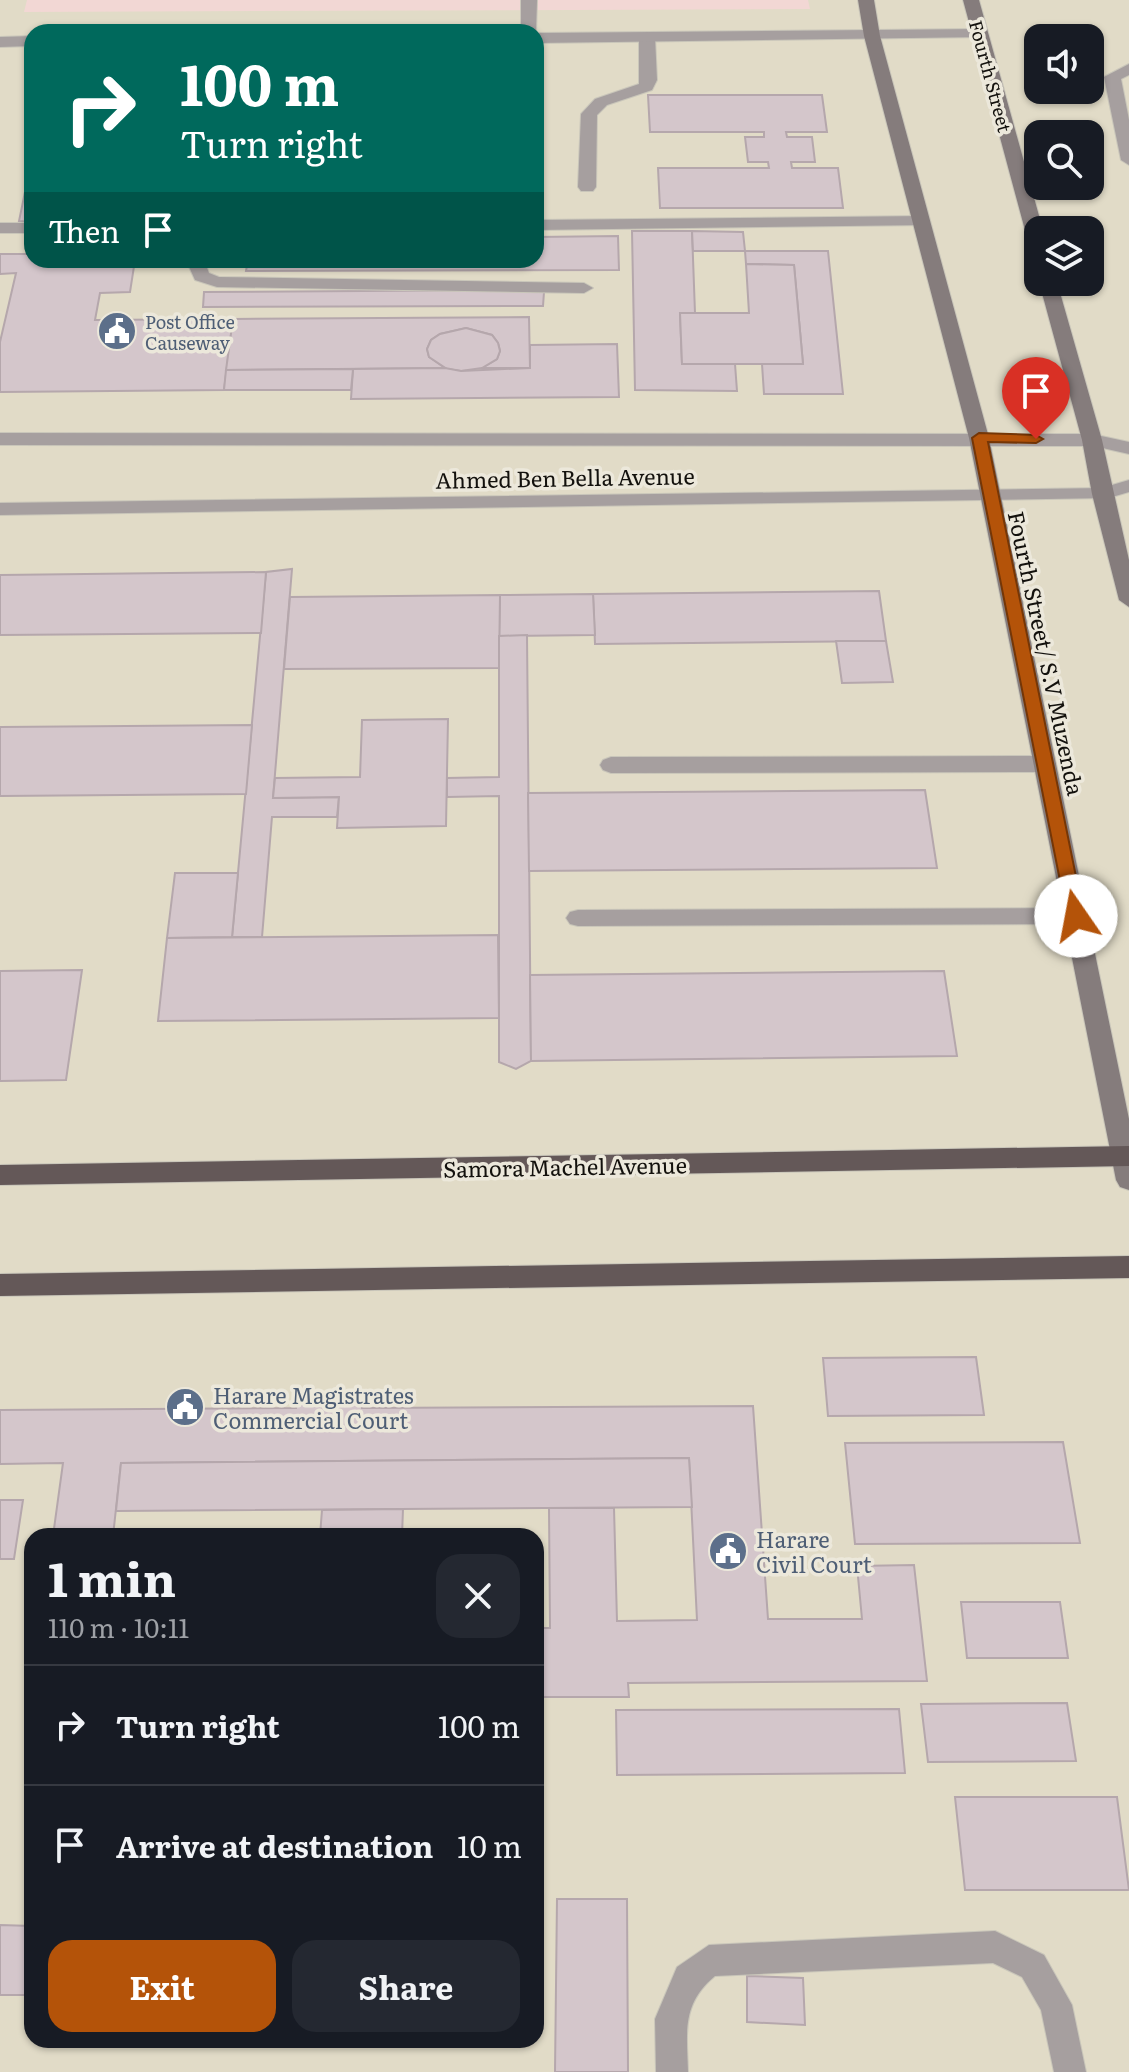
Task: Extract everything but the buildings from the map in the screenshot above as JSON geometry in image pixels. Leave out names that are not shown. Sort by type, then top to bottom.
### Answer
[{"type":"highway","name":"Samora Machel Avenue","points":[[0,1175],[1127,1164]]},
{"type":"highway","points":[[0,1285],[1129,1267]]},
{"type":"main road","name":"Fourth Street/ S.V Muzenda","points":[[866,0],[872,36],[979,438],[1127,1164]]},
{"type":"main road","name":"Fourth Street","points":[[971,0],[1030,216]]},
{"type":"main road","points":[[1052,296],[1092,440],[1102,494],[1129,600]]},
{"type":"street","points":[[529,0],[529,24]]},
{"type":"street","points":[[544,38],[979,34]]},
{"type":"street","points":[[587,187],[589,114],[601,102],[646,87],[649,80],[647,37]]},
{"type":"street","points":[[0,42],[24,41]]},
{"type":"street","points":[[1129,69],[1121,70],[1112,77],[1129,160]]},
{"type":"street","points":[[544,225],[921,221]]},
{"type":"street","points":[[0,228],[24,228]]},
{"type":"street","points":[[198,268],[201,276],[217,282],[584,288]]},
{"type":"street","name":"Ahmed Ben Bella Avenue","points":[[0,439],[979,438],[1092,440],[1129,448]]},
{"type":"street","name":"Ahmed Ben Bella Avenue","points":[[0,509],[1102,494],[1129,486]]},
{"type":"street","points":[[611,765],[1045,764]]},
{"type":"street","points":[[578,918],[1076,916]]},
{"type":"street","points":[[672,2072],[671,2019],[688,1978],[709,1961],[995,1947],[1033,1966],[1056,2005],[1070,2072]]},
{"type":"shaded area","points":[[0,0],[1129,0],[1129,2072],[0,2072]]},
{"type":"shaded area","points":[[27,0],[808,0],[810,9],[24,12]]},
{"type":"place","name":"Post Office Causeway","points":[[117,331]]},
{"type":"place","name":"Harare Magistrates Commercial Court","points":[[185,1407]]},
{"type":"place","name":"Harare Civil Court","points":[[728,1551]]},
{"type":"route","points":[[1036,439],[979,438],[1076,916]]}]
